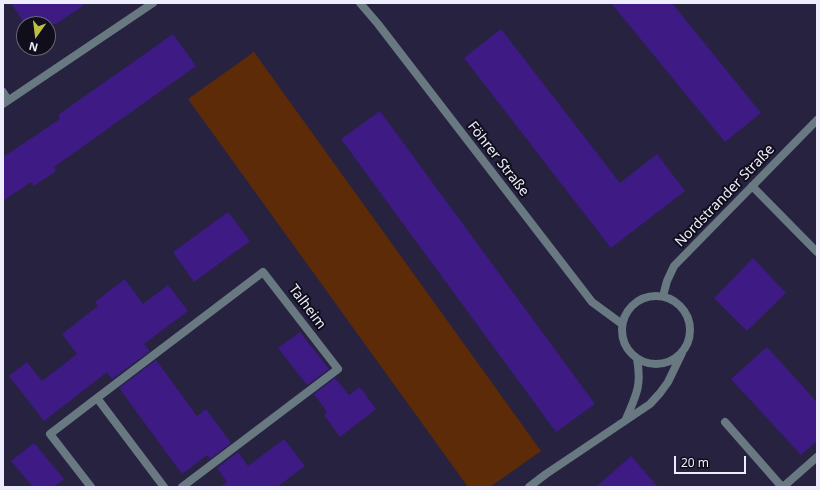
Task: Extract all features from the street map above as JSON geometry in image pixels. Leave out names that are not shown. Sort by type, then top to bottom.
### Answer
[{"type":"street","points":[[3,92],[6,102],[153,3]]},
{"type":"street","name":"Föhrer Straße","points":[[360,3],[378,24],[592,302],[622,324]]},
{"type":"street","name":"Nordstrander Straße","points":[[663,296],[667,281],[674,266],[817,120]]},
{"type":"street","points":[[752,186],[817,252]]},
{"type":"street","name":"Talheim","points":[[87,486],[50,434],[263,272],[338,369],[182,487]]},
{"type":"street","points":[[529,487],[626,419],[650,404],[668,382],[689,339],[690,328],[688,317],[678,304],[663,296],[646,297],[632,305],[625,314],[621,334],[624,344],[637,359],[647,363],[658,364],[668,362],[684,349]]},
{"type":"street","points":[[626,419],[637,394],[639,384],[637,359]]},
{"type":"street","points":[[97,398],[164,487]]},
{"type":"street","points":[[724,422],[782,487],[817,457]]},
{"type":"shaded area","points":[[254,52],[541,451],[490,487],[468,487],[188,99]]},
{"type":"building","points":[[11,3],[87,3],[56,24],[56,16],[20,16]]},
{"type":"building","points":[[611,3],[672,3],[761,113],[725,142]]},
{"type":"building","points":[[501,29],[620,183],[657,154],[685,191],[611,248],[464,58]]},
{"type":"building","points":[[173,34],[196,66],[54,167],[56,171],[34,186],[31,182],[3,201],[3,157],[60,119],[58,115]]},
{"type":"building","points":[[380,111],[595,404],[556,432],[341,139]]},
{"type":"building","points":[[228,212],[250,241],[194,282],[173,252]]},
{"type":"building","points":[[753,258],[786,293],[747,331],[714,298]]},
{"type":"building","points":[[125,279],[143,304],[168,285],[188,311],[144,344],[150,351],[112,379],[107,372],[44,421],[9,376],[27,362],[42,381],[77,354],[62,334],[98,306],[95,302]]},
{"type":"building","points":[[300,332],[329,369],[307,385],[278,348]]},
{"type":"building","points":[[767,347],[817,402],[817,441],[801,455],[731,379]]},
{"type":"building","points":[[156,360],[197,416],[206,409],[231,443],[210,459],[207,455],[182,474],[119,388]]},
{"type":"building","points":[[335,378],[349,395],[360,387],[376,409],[340,437],[324,415],[327,412],[314,394]]},
{"type":"building","points":[[284,439],[305,466],[277,487],[220,487],[227,482],[217,468],[238,452],[248,466]]},
{"type":"building","points":[[34,443],[64,479],[54,487],[33,487],[11,461]]},
{"type":"building","points":[[631,456],[658,487],[596,487]]}]
